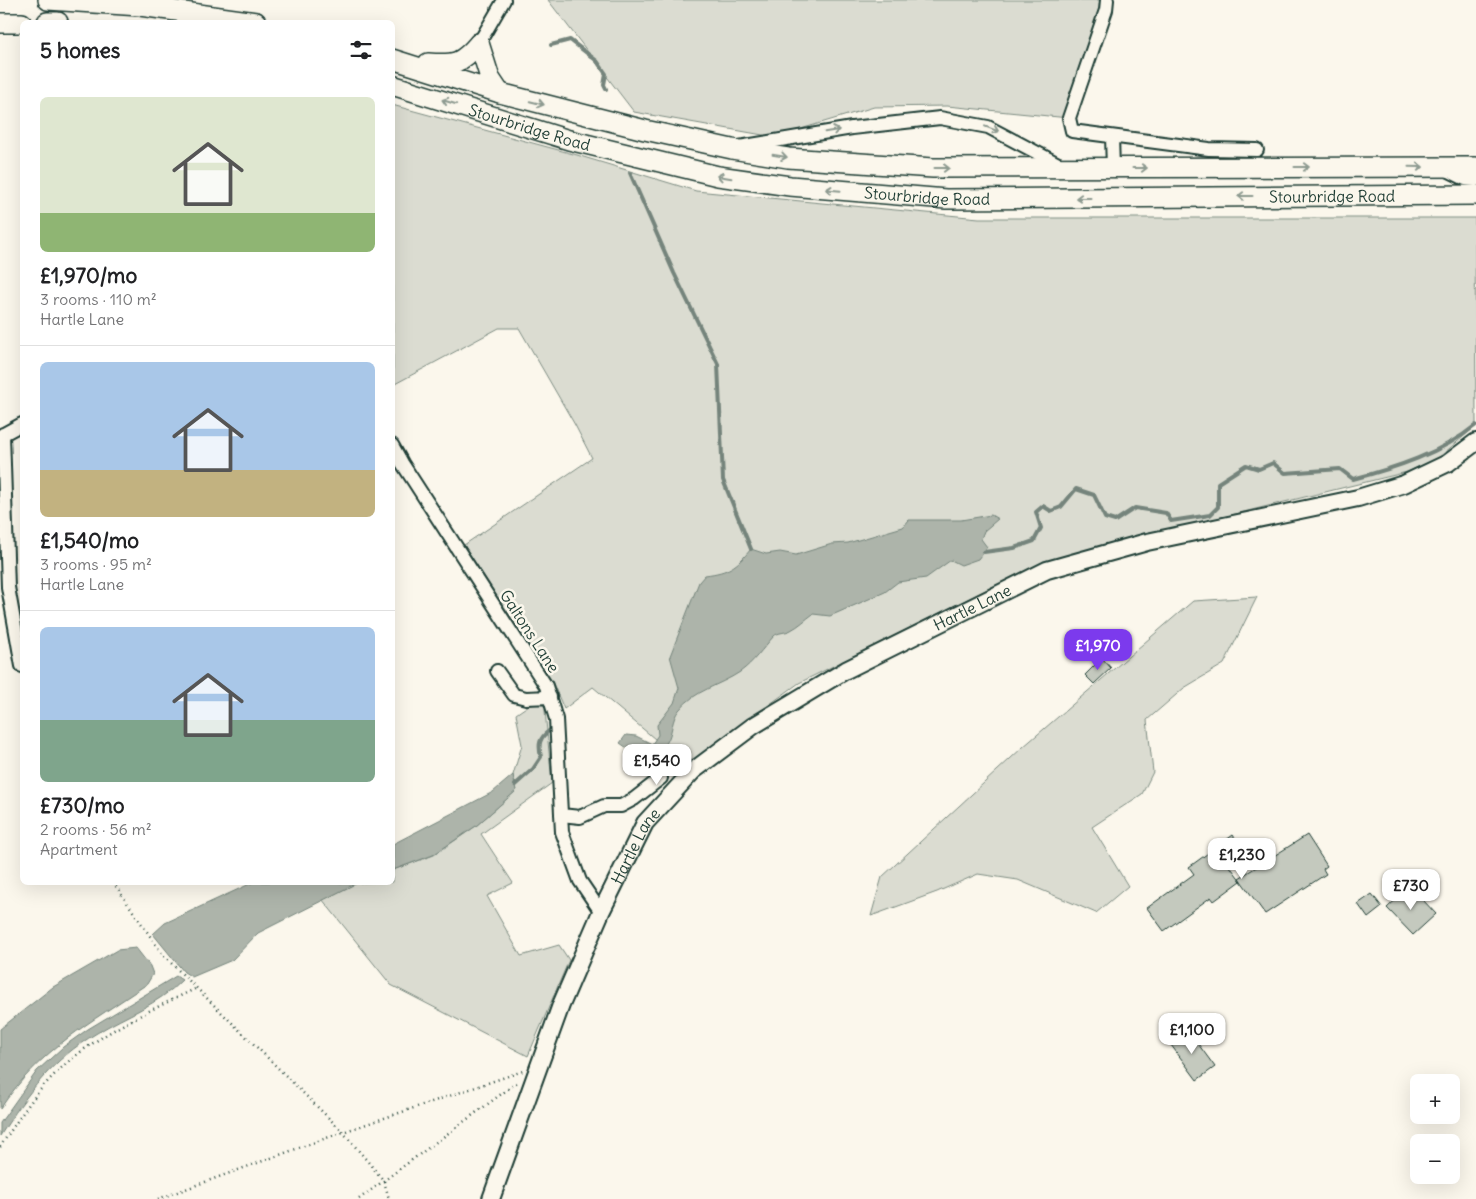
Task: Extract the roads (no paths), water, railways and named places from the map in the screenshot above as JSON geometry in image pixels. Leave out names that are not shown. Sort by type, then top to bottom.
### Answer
[{"type":"highway","points":[[48,0],[140,6],[242,20]]},
{"type":"highway","points":[[0,23],[20,23]]},
{"type":"highway","points":[[400,61],[452,65],[462,60],[479,43],[490,78],[500,93]]},
{"type":"highway","name":"Stourbridge Road","points":[[400,61],[500,93],[645,130],[732,149],[788,158],[933,168],[1476,167]]},
{"type":"highway","name":"Stourbridge Road","points":[[395,86],[569,140],[718,176],[790,186],[946,199],[1476,195]]},
{"type":"main road","points":[[1446,167],[1466,177],[1476,178]]},
{"type":"main road","name":"Hartle Lane","points":[[491,1199],[561,1005],[600,912],[645,823],[692,771],[753,726],[846,670],[1047,570],[1147,542],[1358,498],[1413,480],[1448,463],[1476,442]]},
{"type":"street","points":[[479,43],[504,0]]},
{"type":"street","points":[[1107,0],[1106,10],[1069,118],[1072,131],[1209,149],[1257,150]]},
{"type":"street","points":[[732,149],[752,143],[852,128],[940,118],[988,127],[1066,168]]},
{"type":"street","points":[[1112,137],[1113,168]]},
{"type":"street","points":[[20,425],[2,435],[8,587],[20,655]]},
{"type":"street","name":"Galtons Lane","points":[[395,450],[546,686],[556,719],[562,832],[580,881],[600,912]]},
{"type":"street","points":[[496,671],[514,695],[526,698],[550,697]]},
{"type":"street","points":[[561,815],[580,817],[604,806],[621,806],[634,799],[661,778]]},
{"type":"waterway","points":[[551,45],[570,40],[597,61],[606,74],[604,85],[606,89]]},
{"type":"waterway","points":[[630,173],[674,273],[718,364],[723,480],[751,549]]},
{"type":"waterway","points":[[984,552],[1014,548],[1034,541],[1041,528],[1036,512],[1043,506],[1051,511],[1061,507],[1076,489],[1094,495],[1105,518],[1115,521],[1135,508],[1166,513],[1171,521],[1210,515],[1218,507],[1218,483],[1246,465],[1259,469],[1273,463],[1285,473],[1340,469],[1353,479],[1385,470],[1433,451],[1463,435],[1476,425]]},
{"type":"waterway","points":[[515,785],[533,769],[541,757],[540,742],[550,730]]}]
